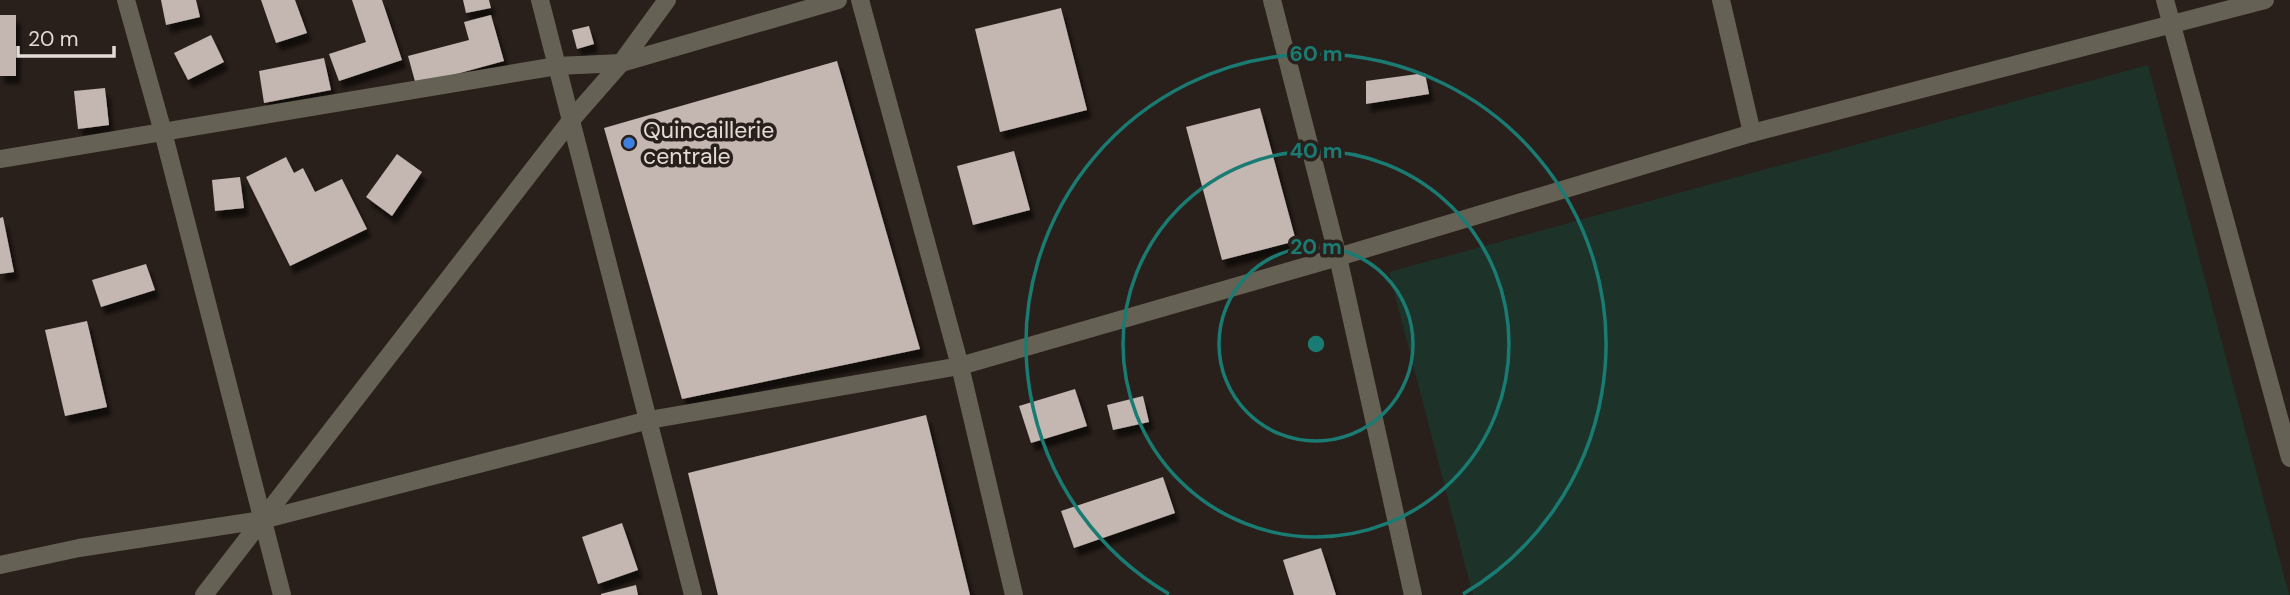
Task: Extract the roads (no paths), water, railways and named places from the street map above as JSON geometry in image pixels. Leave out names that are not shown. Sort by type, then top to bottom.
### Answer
[{"type":"street","points":[[125,0],[163,132],[282,595]]},
{"type":"street","points":[[540,0],[693,595]]},
{"type":"street","points":[[204,595],[572,119],[621,63],[667,0]]},
{"type":"street","points":[[0,159],[557,66],[621,63],[838,0]]},
{"type":"street","points":[[860,0],[960,366],[1014,595]]},
{"type":"street","points":[[1272,0],[1338,257],[1413,595]]},
{"type":"street","points":[[1721,0],[1752,133]]},
{"type":"street","points":[[2165,0],[2290,458]]},
{"type":"street","points":[[0,565],[79,548],[262,520],[649,420],[960,366],[1338,257],[1752,133],[2265,0]]},
{"type":"place","name":"Quincaillerie centrale","points":[[629,143]]}]
